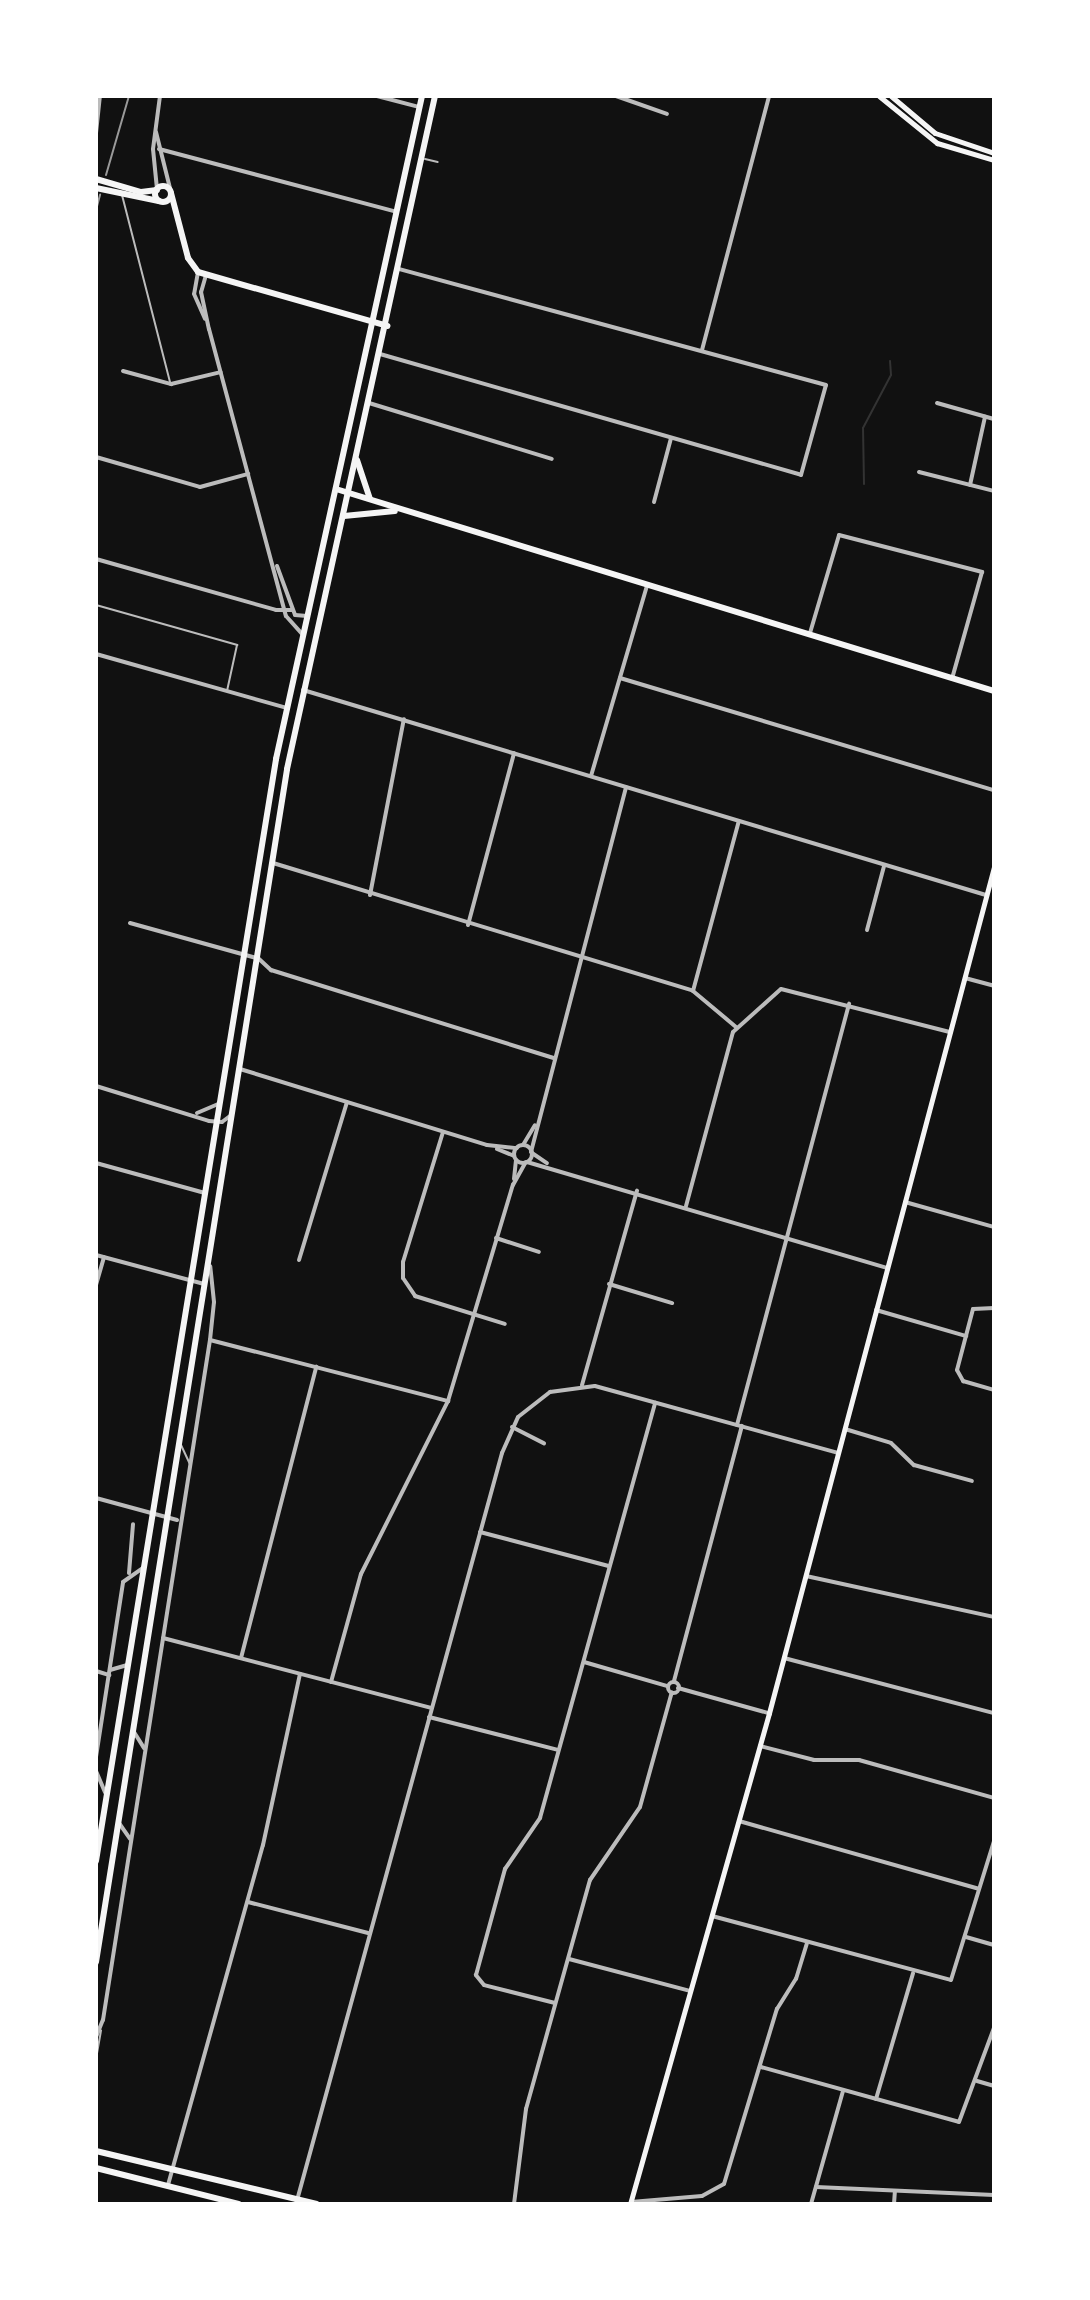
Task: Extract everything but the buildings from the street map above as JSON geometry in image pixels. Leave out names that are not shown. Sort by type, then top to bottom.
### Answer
[{"type":"main road","points":[[96,1861],[151,1513],[287,708],[399,213],[422,96]]},
{"type":"main road","points":[[96,1962],[271,862],[306,675],[425,159],[435,96]]},
{"type":"main road","points":[[880,96],[937,143],[993,157]]},
{"type":"main road","points":[[891,96],[935,133],[993,157]]},
{"type":"main road","points":[[96,179],[139,192],[171,192]]},
{"type":"main road","points":[[96,188],[160,201],[167,201],[171,192]]},
{"type":"main road","points":[[157,190],[160,201],[177,220]]},
{"type":"main road","points":[[171,192],[190,264],[202,274],[387,326]]},
{"type":"main road","points":[[356,457],[371,500]]},
{"type":"main road","points":[[336,489],[994,691]]},
{"type":"main road","points":[[343,518],[362,511],[403,511]]},
{"type":"main road","points":[[303,635],[309,636],[317,627]]},
{"type":"main road","points":[[295,671],[302,669],[306,675]]},
{"type":"main road","points":[[630,2203],[760,1746],[994,870]]},
{"type":"main road","points":[[184,1323],[199,1316]]},
{"type":"main road","points":[[96,2151],[317,2204]]},
{"type":"main road","points":[[97,2169],[239,2204]]},
{"type":"street","points":[[96,133],[100,96]]},
{"type":"street","points":[[157,190],[154,153],[160,96]]},
{"type":"street","points":[[377,96],[421,107]]},
{"type":"street","points":[[616,96],[667,114]]},
{"type":"street","points":[[702,350],[769,96]]},
{"type":"street","points":[[156,126],[160,155],[171,192]]},
{"type":"street","points":[[154,153],[159,149],[183,153],[399,213]]},
{"type":"street","points":[[154,153],[183,153]]},
{"type":"street","points":[[380,354],[801,475],[826,385],[400,269]]},
{"type":"street","points":[[202,274],[201,292],[209,329],[248,474],[292,610],[298,618],[307,616]]},
{"type":"street","points":[[123,371],[171,384],[221,372]]},
{"type":"street","points":[[369,403],[552,459]]},
{"type":"street","points":[[937,403],[994,419]]},
{"type":"street","points":[[970,485],[985,417]]},
{"type":"street","points":[[654,502],[671,438]]},
{"type":"street","points":[[96,457],[200,487],[248,474]]},
{"type":"street","points":[[919,472],[994,491]]},
{"type":"street","points":[[809,636],[839,535],[982,572],[952,679]]},
{"type":"street","points":[[96,559],[292,610]]},
{"type":"street","points":[[276,564],[284,610],[292,628],[303,635]]},
{"type":"street","points":[[591,776],[647,586]]},
{"type":"street","points":[[96,654],[287,708]]},
{"type":"street","points":[[620,678],[994,790]]},
{"type":"street","points":[[303,690],[986,895]]},
{"type":"street","points":[[370,895],[404,719]]},
{"type":"street","points":[[468,925],[514,753]]},
{"type":"street","points":[[513,1185],[531,1153],[626,787]]},
{"type":"street","points":[[693,991],[739,821]]},
{"type":"street","points":[[271,862],[468,925],[693,991],[736,1027]]},
{"type":"street","points":[[867,930],[884,866]]},
{"type":"street","points":[[130,923],[256,956],[271,970],[554,1058]]},
{"type":"street","points":[[253,977],[271,970]]},
{"type":"street","points":[[965,978],[994,986]]},
{"type":"street","points":[[686,1206],[736,1027],[787,988],[950,1032]]},
{"type":"street","points":[[667,1686],[674,1681],[849,1004]]},
{"type":"street","points":[[238,1069],[487,1145],[527,1162],[549,1164],[887,1268]]},
{"type":"street","points":[[96,1086],[217,1122],[230,1115]]},
{"type":"street","points":[[195,1114],[220,1102]]},
{"type":"street","points":[[299,1260],[347,1102]]},
{"type":"street","points":[[331,1682],[361,1574],[448,1401],[513,1185],[516,1158],[539,1116]]},
{"type":"street","points":[[443,1132],[403,1262],[403,1278],[415,1296],[505,1324]]},
{"type":"street","points":[[487,1145],[520,1147],[549,1164]]},
{"type":"street","points":[[96,1163],[205,1193]]},
{"type":"street","points":[[582,1385],[637,1191]]},
{"type":"street","points":[[905,1202],[994,1227]]},
{"type":"street","points":[[496,1238],[539,1252]]},
{"type":"street","points":[[96,1255],[204,1284]]},
{"type":"street","points":[[96,1285],[104,1257]]},
{"type":"street","points":[[96,2037],[101,2029],[210,1340],[213,1288],[208,1259]]},
{"type":"street","points":[[609,1284],[672,1303]]},
{"type":"street","points":[[994,1308],[976,1305],[958,1376],[994,1390]]},
{"type":"street","points":[[876,1310],[966,1336]]},
{"type":"street","points":[[210,1340],[448,1401]]},
{"type":"street","points":[[241,1658],[316,1367]]},
{"type":"street","points":[[296,2201],[368,1933],[512,1427],[541,1396],[582,1385],[838,1453]]},
{"type":"street","points":[[555,2003],[484,1985],[476,1975],[505,1869],[540,1818],[655,1403]]},
{"type":"street","points":[[512,1427],[544,1443]]},
{"type":"street","points":[[845,1429],[891,1443],[914,1465],[972,1481]]},
{"type":"street","points":[[96,1498],[177,1518],[179,1526]]},
{"type":"street","points":[[96,1757],[123,1582],[129,1573],[133,1524]]},
{"type":"street","points":[[480,1532],[609,1566]]},
{"type":"street","points":[[129,1573],[143,1568]]},
{"type":"street","points":[[806,1576],[994,1617]]},
{"type":"street","points":[[163,1638],[431,1708]]},
{"type":"street","points":[[784,1658],[994,1713]]},
{"type":"street","points":[[584,1662],[667,1686],[672,1692]]},
{"type":"street","points":[[96,1671],[109,1673],[127,1665]]},
{"type":"street","points":[[168,2185],[248,1902],[300,1674]]},
{"type":"street","points":[[674,1681],[678,1688],[769,1713]]},
{"type":"street","points":[[514,2204],[526,2109],[590,1880],[640,1807],[672,1692],[678,1688]]},
{"type":"street","points":[[429,1717],[558,1750]]},
{"type":"street","points":[[132,1730],[145,1748]]},
{"type":"street","points":[[760,1746],[814,1760],[859,1760],[994,1798]]},
{"type":"street","points":[[96,1771],[106,1794]]},
{"type":"street","points":[[117,1821],[130,1840]]},
{"type":"street","points":[[739,1821],[979,1889]]},
{"type":"street","points":[[712,1916],[913,1973],[951,1980],[994,1841]]},
{"type":"street","points":[[248,1902],[368,1933]]},
{"type":"street","points":[[966,1937],[994,1945]]},
{"type":"street","points":[[630,2203],[702,2196],[724,2184],[777,2009],[796,1979],[807,1943]]},
{"type":"street","points":[[569,1959],[690,1991]]},
{"type":"street","points":[[876,2099],[913,1973]]},
{"type":"street","points":[[761,2067],[959,2122],[977,2081],[994,2028]]},
{"type":"street","points":[[977,2081],[994,2086]]},
{"type":"street","points":[[811,2204],[843,2091]]},
{"type":"street","points":[[816,2187],[994,2195]]},
{"type":"street","points":[[894,2204],[895,2191]]},
{"type":"lane","points":[[425,159],[438,162]]},
{"type":"lane","points":[[122,193],[171,384]]},
{"type":"lane","points":[[96,605],[237,645],[227,691]]},
{"type":"lane","points":[[178,1441],[190,1464]]},
{"type":"lane","points":[[96,2059],[101,2029]]},
{"type":"waterway","points":[[864,484],[863,428],[891,375],[890,361]]},
{"type":"railway","points":[[106,175],[129,96]]},
{"type":"railway","points":[[96,210],[100,195]]}]
